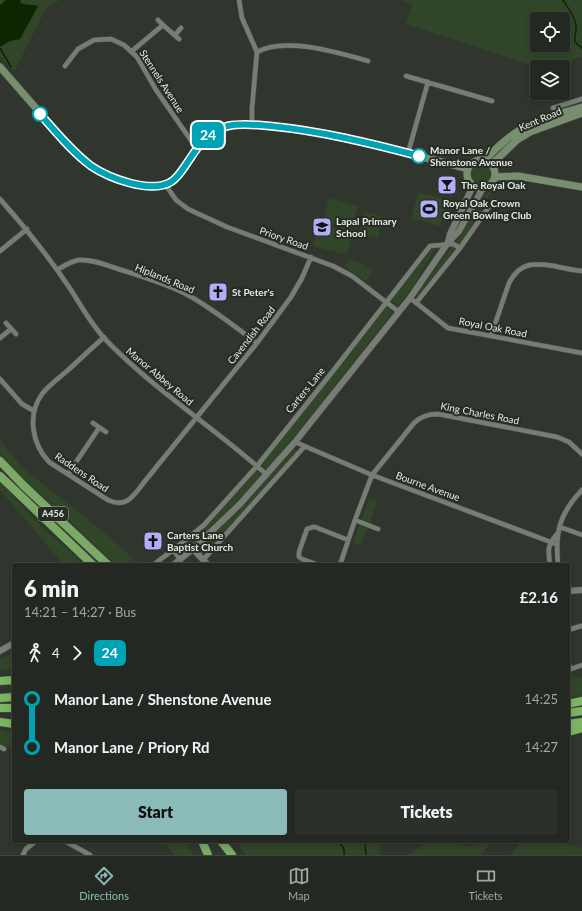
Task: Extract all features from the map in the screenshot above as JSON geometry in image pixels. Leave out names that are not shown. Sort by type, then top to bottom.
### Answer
[{"type":"highway","name":"A456","points":[[0,461],[24,486],[106,563]]},
{"type":"highway","name":"A456","points":[[0,476],[91,563]]},
{"type":"highway","points":[[0,681],[12,680]]},
{"type":"highway","points":[[0,698],[12,697]]},
{"type":"highway","points":[[570,704],[582,702]]},
{"type":"highway","points":[[0,708],[12,708]]},
{"type":"highway","points":[[570,713],[582,710]]},
{"type":"highway","points":[[0,722],[12,724]]},
{"type":"highway","points":[[570,724],[582,722]]},
{"type":"highway","points":[[570,731],[582,728]]},
{"type":"highway","points":[[203,843],[208,855]]},
{"type":"highway","points":[[223,843],[232,855]]},
{"type":"main road","points":[[0,67],[75,152],[90,165],[107,174],[128,182],[148,186],[164,184],[172,181],[180,173],[196,149],[207,136],[215,130],[231,125],[252,125],[323,133],[468,169]]},
{"type":"main road","name":"Kent Road","points":[[484,160],[501,144],[527,127],[582,107]]},
{"type":"main road","name":"Kent Road","points":[[492,164],[517,140],[530,132],[582,113]]},
{"type":"main road","points":[[484,160],[492,164],[495,169],[495,177],[491,184],[483,188],[473,186],[467,178],[468,169],[474,161],[484,160]]},
{"type":"main road","points":[[495,177],[518,176],[582,188]]},
{"type":"street","points":[[239,0],[242,18],[257,52],[252,125]]},
{"type":"street","points":[[158,20],[177,37],[181,28]]},
{"type":"street","points":[[132,51],[163,25]]},
{"type":"street","name":"Stennels Avenue","points":[[64,66],[78,48],[94,40],[111,39],[124,44],[137,57],[156,90],[196,149]]},
{"type":"street","points":[[257,52],[278,46],[304,46],[343,54],[368,62]]},
{"type":"street","points":[[406,76],[492,101]]},
{"type":"street","points":[[408,153],[428,82]]},
{"type":"street","name":"Kent Road","points":[[554,108],[582,100]]},
{"type":"street","name":"Priory Road","points":[[164,184],[176,200],[188,209],[201,216],[259,239],[333,266],[352,276],[399,312]]},
{"type":"street","points":[[448,243],[450,234],[473,186]]},
{"type":"street","points":[[177,563],[240,504],[295,442],[410,298],[448,243],[459,231],[483,188]]},
{"type":"street","name":"Manor Abbey Road","points":[[0,199],[27,229],[57,270],[89,319],[133,367],[267,475]]},
{"type":"street","points":[[416,303],[460,248],[490,202]]},
{"type":"street","points":[[0,251],[27,229]]},
{"type":"street","points":[[448,243],[460,248]]},
{"type":"street","name":"Carters Lane","points":[[156,563],[204,525],[257,466],[430,246],[448,243]]},
{"type":"street","name":"Cavendish Road","points":[[196,418],[257,343],[291,297],[311,257]]},
{"type":"street","name":"Hiplands Road","points":[[57,270],[77,260],[82,260],[94,262],[153,280],[186,294],[257,343]]},
{"type":"street","points":[[491,336],[509,284],[512,277],[519,269],[529,264],[539,264],[582,271]]},
{"type":"street","name":"Royal Oak Road","points":[[410,298],[448,328],[582,353]]},
{"type":"street","points":[[6,323],[16,334]]},
{"type":"street","points":[[0,338],[11,329]]},
{"type":"street","name":"Raddens Road","points":[[104,337],[43,393],[34,411],[32,421],[34,431],[39,447],[49,462],[108,500],[115,504],[121,504],[132,497],[196,418]]},
{"type":"street","points":[[0,379],[22,404],[34,411]]},
{"type":"street","name":"King Charles Road","points":[[341,563],[354,520],[372,475],[414,423],[420,418],[432,414],[446,415],[564,439],[582,454]]},
{"type":"street","points":[[93,423],[106,432]]},
{"type":"street","points":[[68,474],[99,428]]},
{"type":"street","name":"Bourne Avenue","points":[[295,442],[372,475],[556,544]]},
{"type":"street","points":[[202,560],[304,447]]},
{"type":"street","points":[[558,563],[556,544],[557,534],[566,510],[582,490]]},
{"type":"street","points":[[354,520],[378,529]]},
{"type":"street","points":[[560,526],[582,535]]},
{"type":"street","points":[[313,563],[299,557],[299,552],[307,529],[315,527],[348,540]]},
{"type":"street","points":[[550,563],[548,546],[557,534]]},
{"type":"street","points":[[193,549],[206,563]]},
{"type":"street","points":[[173,550],[181,560]]},
{"type":"street","points":[[570,591],[582,590]]},
{"type":"street","points":[[570,629],[581,626]]},
{"type":"street","points":[[0,651],[12,644]]},
{"type":"street","points":[[570,670],[582,665]]},
{"type":"street","points":[[23,855],[26,849],[34,843]]},
{"type":"street","points":[[68,843],[90,855]]},
{"type":"shaded area","points":[[0,0],[60,0],[46,8],[14,72],[0,56]]},
{"type":"shaded area","points":[[6,0],[20,0],[23,4],[38,6],[20,39],[10,41],[0,47],[0,5]]},
{"type":"shaded area","points":[[400,0],[582,0],[582,57],[570,61],[530,60],[530,65],[406,24],[412,4]]},
{"type":"shaded area","points":[[481,163],[489,166],[492,174],[489,182],[481,185],[473,182],[470,174],[473,166]]},
{"type":"shaded area","points":[[495,188],[485,201],[486,207],[460,246],[456,242],[483,196]]},
{"type":"shaded area","name":"Royal Oak Crown Green Bowling Club","points":[[418,192],[447,200],[440,226],[411,218]]},
{"type":"shaded area","points":[[329,198],[358,206],[351,230],[323,222]]},
{"type":"shaded area","points":[[365,212],[383,217],[378,238],[359,233]]},
{"type":"shaded area","points":[[319,224],[353,233],[347,255],[313,246]]},
{"type":"shaded area","points":[[452,247],[455,249],[418,298],[415,295]]},
{"type":"shaded area","points":[[433,248],[435,249],[413,286],[398,306],[391,300]]},
{"type":"shaded area","points":[[354,260],[362,263],[373,271],[366,281],[344,266],[349,261]]},
{"type":"shaded area","points":[[385,308],[388,308],[392,312],[383,325],[269,468],[264,468],[262,463]]},
{"type":"shaded area","points":[[0,440],[24,469],[105,533],[138,563],[113,563],[19,475],[0,453]]},
{"type":"shaded area","points":[[294,448],[298,450],[213,547],[202,554],[200,549],[202,545],[256,491]]},
{"type":"shaded area","points":[[257,470],[260,473],[260,478],[205,533],[181,555],[178,554],[178,549],[207,525]]},
{"type":"shaded area","points":[[0,482],[41,526],[83,563],[62,563],[0,490]]},
{"type":"shaded area","points":[[369,498],[377,501],[369,524],[361,521]]},
{"type":"shaded area","points":[[360,524],[368,527],[361,546],[353,543]]},
{"type":"shaded area","points":[[12,653],[12,669],[0,670],[0,659]]},
{"type":"shaded area","points":[[570,674],[578,678],[582,677],[582,695],[570,698]]},
{"type":"shaded area","points":[[0,730],[12,732],[12,748],[0,744]]},
{"type":"shaded area","points":[[165,843],[186,843],[194,855],[175,855]]},
{"type":"shaded area","points":[[238,843],[379,843],[380,855],[245,855]]},
{"type":"shaded area","points":[[428,843],[459,843],[467,847],[490,843],[481,855],[407,855]]},
{"type":"shaded area","points":[[520,843],[565,843],[582,848],[582,855],[511,855]]},
{"type":"waterway","points":[[563,0],[571,12],[575,22],[575,42],[582,48]]},
{"type":"waterway","points":[[0,48],[11,67]]},
{"type":"waterway","points":[[340,843],[344,849],[344,855]]},
{"type":"waterway","points":[[365,843],[366,855]]},
{"type":"bus line","name":"24","points":[[40,114],[75,152],[90,165],[115,178],[148,186],[157,186],[172,181],[180,173],[196,149],[207,136],[221,127],[231,125],[291,128],[323,133],[419,156]]},
{"type":"place","name":"Manor Lane / Shenstone Avenue","points":[[419,156]]},
{"type":"place","name":"The Royal Oak","points":[[447,185]]},
{"type":"place","name":"Royal Oak Crown Green Bowling Club","points":[[429,209]]},
{"type":"place","name":"Lapal Primary School","points":[[322,227]]},
{"type":"place","name":"St Peter's","points":[[218,292]]},
{"type":"place","name":"Carters Lane Baptist Church","points":[[153,541]]}]
